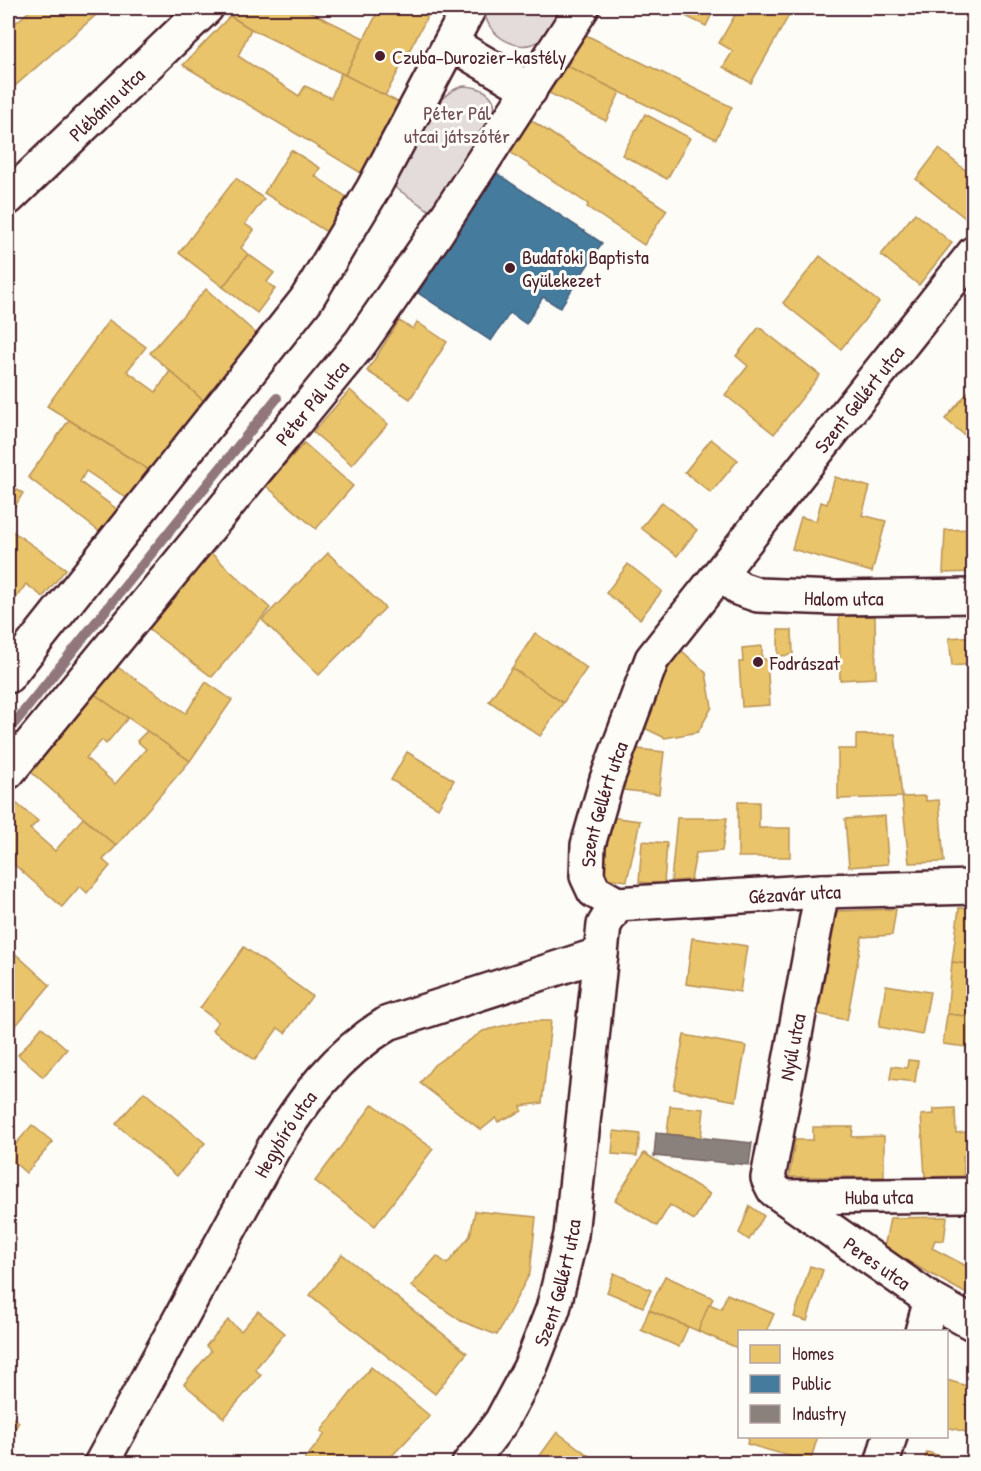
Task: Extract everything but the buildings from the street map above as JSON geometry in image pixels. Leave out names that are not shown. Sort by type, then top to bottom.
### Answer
[{"type":"street","name":"Plébánia utca","points":[[8,198],[206,8]]},
{"type":"street","points":[[8,676],[306,300],[373,189],[452,44],[469,8]]},
{"type":"street","name":"Péter Pál utca","points":[[8,772],[361,342],[530,90],[582,8]]},
{"type":"street","points":[[452,44],[530,90]]},
{"type":"street","name":"Szent Gellért utca","points":[[468,1464],[506,1413],[530,1368],[553,1309],[571,1235],[604,925],[617,904],[594,891],[587,876],[588,845],[607,778],[652,659],[974,253]]},
{"type":"street","name":"Halom utca","points":[[721,574],[740,589],[758,596],[835,598],[974,596]]},
{"type":"street","name":"Gézavár utca","points":[[617,904],[822,891],[974,886]]},
{"type":"street","name":"Nyúl utca","points":[[785,1197],[774,1190],[768,1178],[769,1164],[822,891]]},
{"type":"street","name":"Hegybíró utca","points":[[100,1464],[273,1149],[300,1105],[331,1068],[359,1041],[388,1023],[601,954]]},
{"type":"street","name":"Huba utca","points":[[785,1197],[974,1195]]},
{"type":"street","name":"Peres utca","points":[[785,1197],[931,1300],[974,1324]]},
{"type":"street","points":[[923,1330],[931,1300]]},
{"type":"street","points":[[882,1464],[890,1438]]},
{"type":"green space","points":[[485,8],[568,8],[542,39],[528,45],[519,45],[510,43],[495,32],[489,25]]},
{"type":"green space","name":"Péter Pál utcai játszótér","points":[[464,86],[485,91],[490,95],[495,106],[495,113],[493,121],[433,213],[390,184],[430,113],[452,91]]},
{"type":"waterway","points":[[8,731],[277,398]]},
{"type":"place","name":"Czuba–Durozier-kastély","points":[[380,56]]},
{"type":"place","name":"Budafoki Baptista Gyülekezet","points":[[510,268]]},
{"type":"place","name":"Fodrászat","points":[[758,662]]}]
